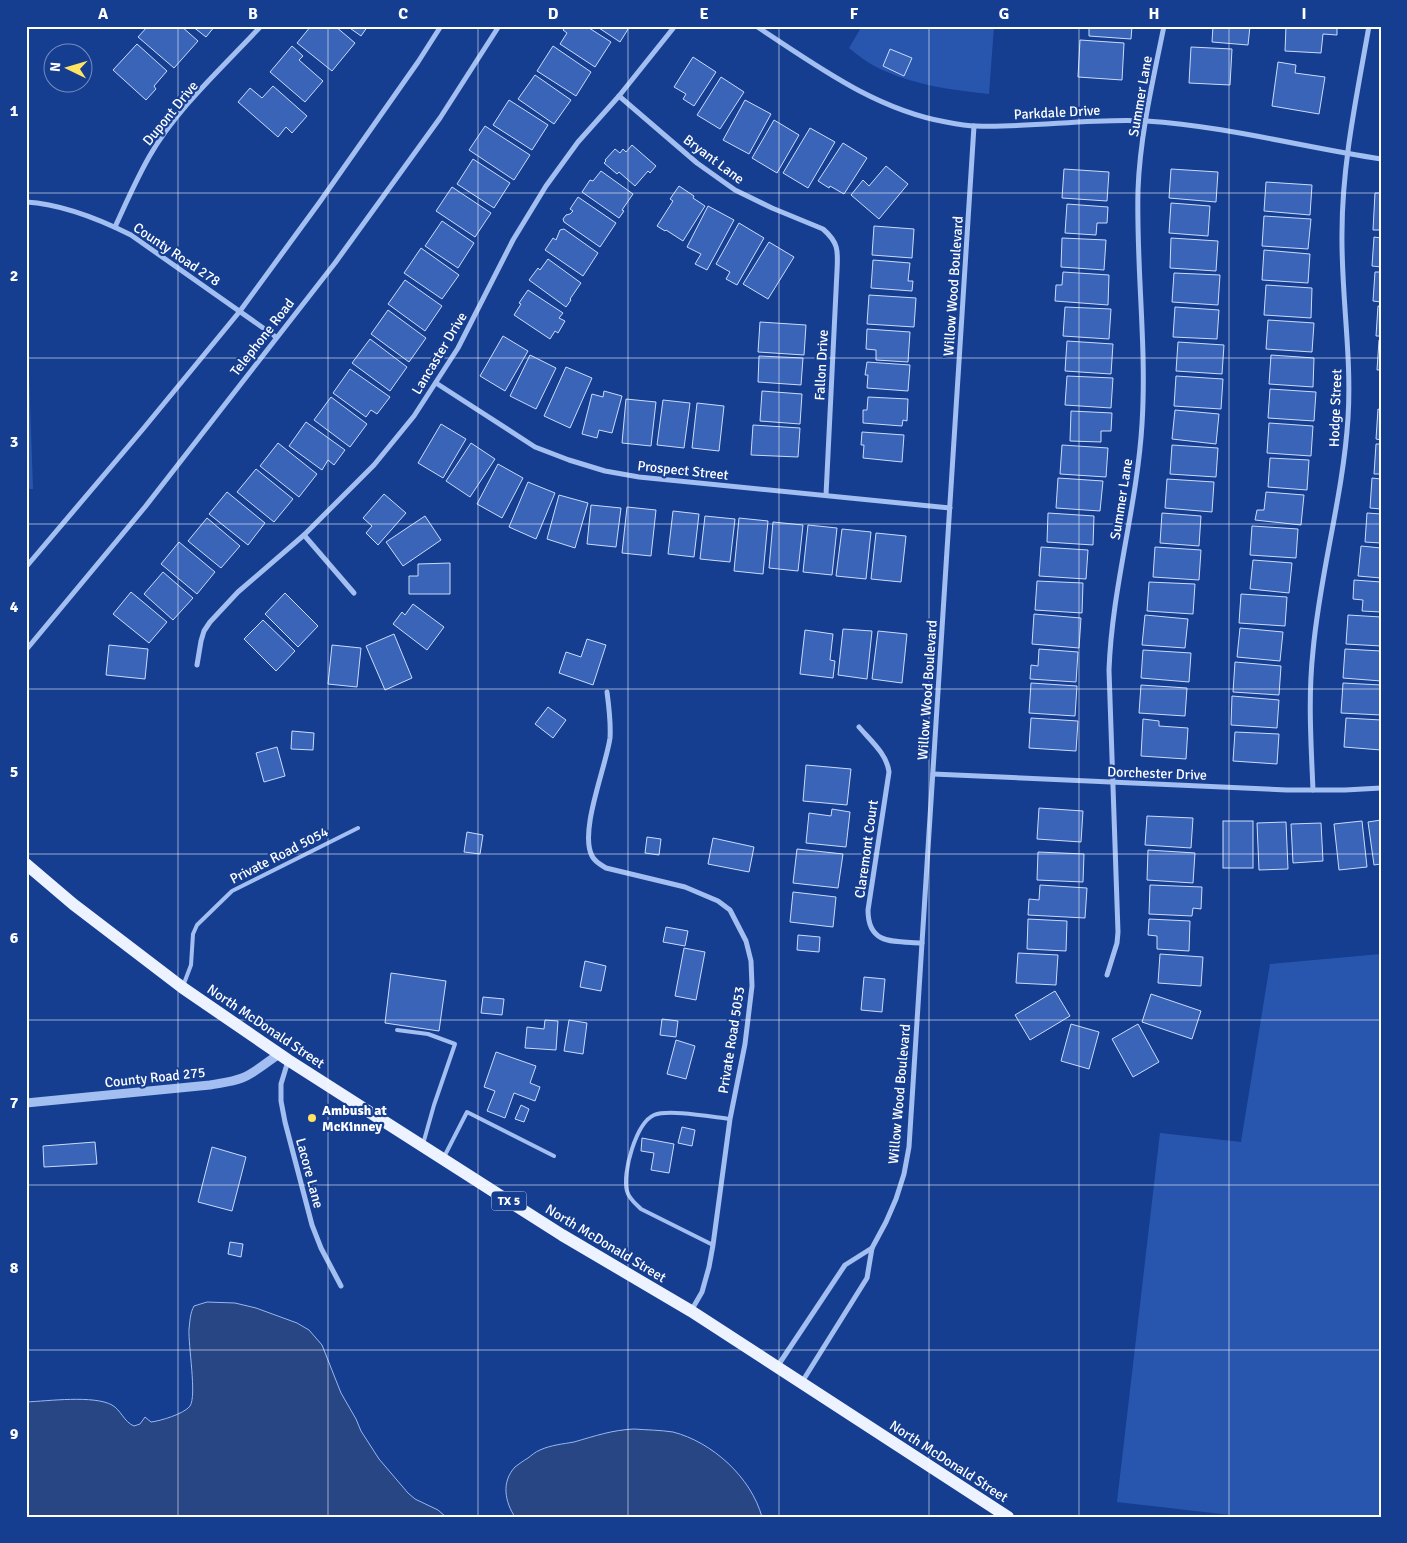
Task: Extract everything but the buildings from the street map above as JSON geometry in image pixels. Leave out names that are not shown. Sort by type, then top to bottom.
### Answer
[{"type":"main road","name":"North McDonald Street","points":[[26,864],[74,904],[183,988],[283,1057],[562,1235],[691,1311],[1008,1517]]},
{"type":"street","name":"Dupont Drive","points":[[115,226],[149,157],[169,128],[182,111],[261,26]]},
{"type":"street","points":[[26,567],[143,429],[240,310],[319,203],[441,26]]},
{"type":"street","name":"Telephone Road","points":[[26,650],[146,507],[335,263],[440,118],[499,26]]},
{"type":"street","name":"Lancaster Drive","points":[[197,665],[201,640],[210,622],[238,592],[304,535],[374,465],[414,416],[458,348],[509,248],[546,186],[578,142],[619,96],[675,26]]},
{"type":"street","name":"Parkdale Drive","points":[[756,26],[870,98],[920,116],[974,126],[1146,121],[1230,131],[1381,159]]},
{"type":"street","name":"Summer Lane","points":[[1107,975],[1117,943],[1118,932],[1108,670],[1110,630],[1138,471],[1144,402],[1144,367],[1138,191],[1146,121],[1164,26]]},
{"type":"street","name":"Hodge Street","points":[[1313,790],[1310,720],[1313,650],[1319,605],[1342,479],[1348,416],[1342,207],[1346,154],[1369,26]]},
{"type":"street","name":"Bryant Lane","points":[[619,96],[698,164],[722,182],[753,200],[824,229],[832,236]]},
{"type":"street","name":"Willow Wood Boulevard","points":[[801,1383],[867,1278],[872,1248],[896,1199],[904,1174],[909,1147],[974,126]]},
{"type":"street","name":"County Road 278","points":[[26,202],[54,206],[115,226],[131,234],[276,337]]},
{"type":"street","name":"Fallon Drive","points":[[826,496],[838,255],[837,244],[832,236]]},
{"type":"street","name":"Prospect Street","points":[[436,383],[535,447],[605,471],[639,477],[950,508]]},
{"type":"street","points":[[304,535],[354,593]]},
{"type":"street","name":"Private Road 5053","points":[[606,692],[609,708],[610,739],[589,826],[588,842],[591,854],[597,862],[606,868],[685,887],[718,901],[730,910],[746,941],[751,961],[752,986],[745,1044],[730,1119],[713,1245],[702,1292],[691,1311]]},
{"type":"street","name":"Claremont Court","points":[[859,727],[888,764],[868,919],[874,933],[885,940],[922,943]]},
{"type":"street","name":"Dorchester Drive","points":[[933,774],[1287,790],[1381,788]]},
{"type":"street","name":"County Road 275","points":[[26,1103],[228,1082],[242,1078],[283,1057]]},
{"type":"street","name":"Lacore Lane","points":[[283,1057],[281,1101],[285,1122],[312,1225],[321,1248],[341,1286]]},
{"type":"street","name":"Willow Wood Boulevard","points":[[777,1367],[845,1265],[872,1248]]},
{"type":"lane","name":"Private Road 5054","points":[[183,988],[191,965],[193,934],[197,925],[232,891],[358,828]]},
{"type":"lane","points":[[397,1030],[428,1034],[455,1044],[422,1146]]},
{"type":"lane","points":[[443,1159],[467,1112],[554,1156]]},
{"type":"lane","points":[[713,1245],[641,1208],[631,1200],[627,1192],[626,1181],[629,1162],[638,1131],[645,1121],[654,1115],[670,1113],[730,1119]]},
{"type":"shaded area","points":[[862,26],[994,26],[989,94],[923,84],[875,67],[849,48]]},
{"type":"shaded area","points":[[26,287],[33,489],[26,489]]},
{"type":"shaded area","points":[[1381,954],[1381,1517],[1248,1517],[1117,1502],[1160,1133],[1241,1142],[1270,964]]},
{"type":"shaded area","points":[[207,1302],[235,1303],[256,1308],[297,1323],[309,1330],[322,1345],[341,1393],[361,1431],[379,1459],[408,1493],[415,1499],[438,1510],[446,1517],[26,1517],[26,1402],[83,1399],[104,1402],[115,1407],[134,1426],[140,1424],[145,1417],[151,1422],[166,1419],[183,1412],[190,1406],[193,1392],[189,1336],[191,1314],[194,1306]]},
{"type":"shaded area","points":[[634,1429],[673,1432],[702,1444],[728,1463],[739,1475],[757,1502],[762,1517],[515,1517],[507,1499],[506,1485],[515,1467],[548,1447],[611,1432]]},
{"type":"place","name":"Ambush at McKinney","points":[[312,1118]]}]
